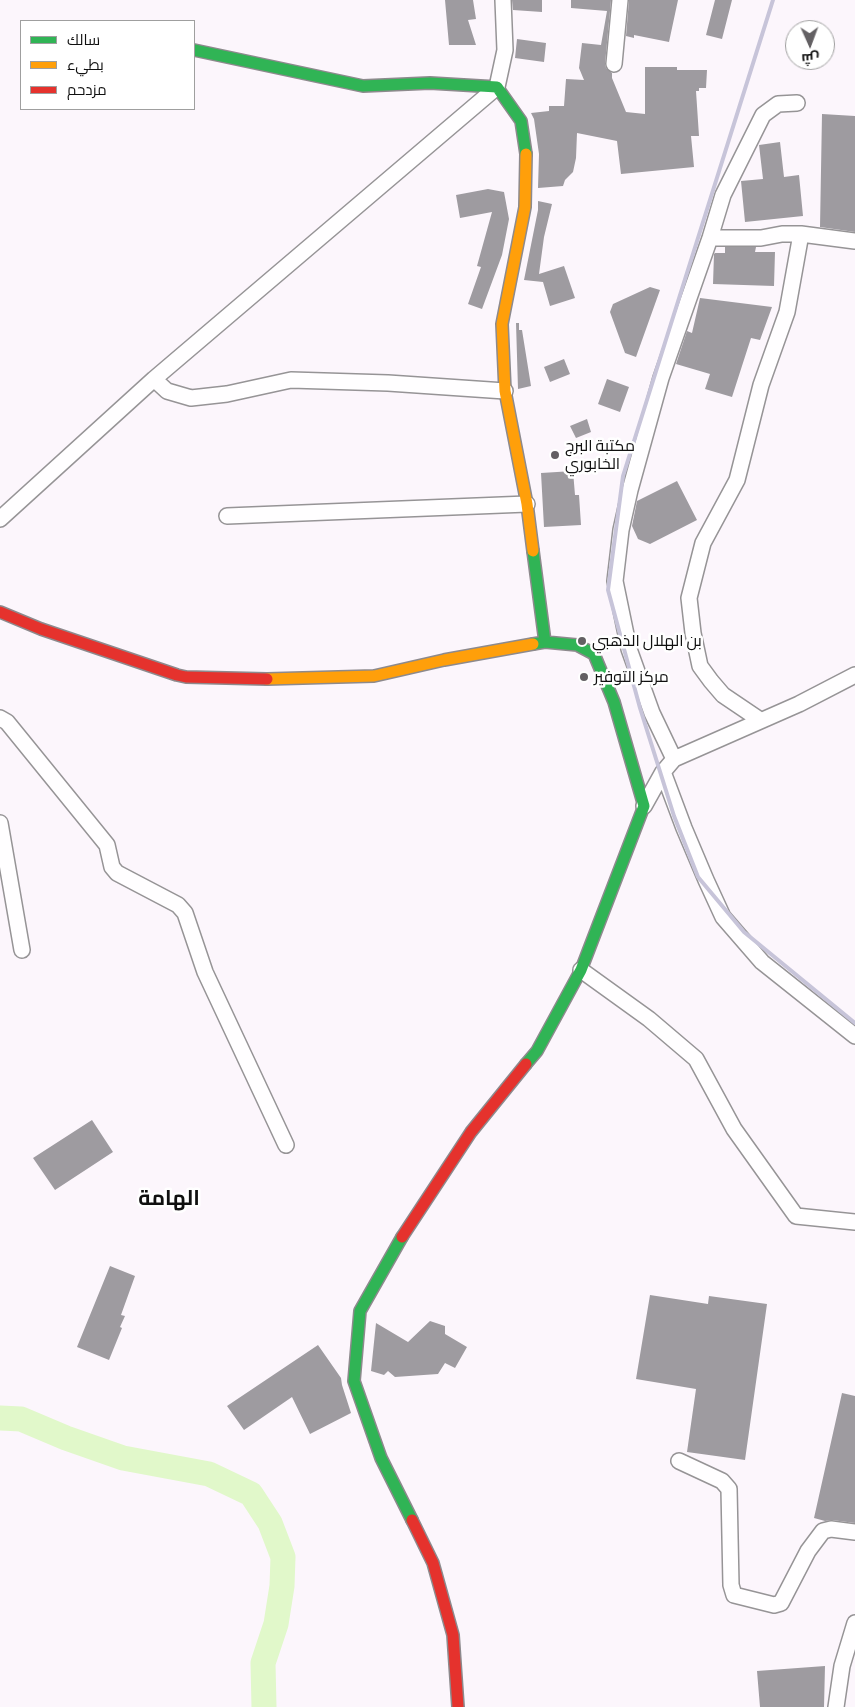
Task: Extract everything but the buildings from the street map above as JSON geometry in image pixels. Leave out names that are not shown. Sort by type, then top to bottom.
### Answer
[{"type":"street","points":[[0,519],[154,379],[497,87],[505,50],[502,0]]},
{"type":"street","points":[[614,64],[620,0]]},
{"type":"street","points":[[195,50],[363,86],[430,83],[497,87]]},
{"type":"street","points":[[497,87],[521,121],[526,156],[525,207],[502,324],[505,391],[527,504],[545,642]]},
{"type":"street","points":[[674,759],[652,713],[629,649],[615,581],[621,530],[660,378],[710,238],[723,195],[763,115],[778,104],[796,103]]},
{"type":"street","points":[[710,238],[761,238],[782,234],[802,234],[855,241]]},
{"type":"street","points":[[760,720],[723,695],[700,666],[689,598],[703,543],[737,480],[761,386],[787,312],[802,234]]},
{"type":"street","points":[[154,379],[167,391],[191,398],[228,394],[291,380],[388,383],[505,391]]},
{"type":"street","points":[[227,516],[527,504]]},
{"type":"street","points":[[0,612],[50,632],[186,677],[290,679],[374,676],[444,660],[545,642],[577,645],[594,654],[614,702],[644,806]]},
{"type":"street","points":[[458,1707],[453,1635],[433,1563],[381,1458],[354,1381],[360,1311],[394,1248],[471,1132],[538,1051],[581,970],[644,806],[663,772],[674,759],[799,704],[855,675]]},
{"type":"street","points":[[0,718],[7,722],[107,845],[112,867],[117,873],[178,905],[185,913],[205,972],[286,1144]]},
{"type":"street","points":[[663,772],[684,828],[724,917],[762,962],[855,1036]]},
{"type":"street","points":[[0,823],[22,950]]},
{"type":"street","points":[[581,970],[649,1019],[696,1059],[734,1129],[796,1216],[855,1222]]},
{"type":"street","points":[[679,1461],[722,1481],[729,1489],[731,1585],[734,1595],[774,1605],[781,1603],[808,1551],[823,1531],[831,1528],[855,1532]]},
{"type":"street","points":[[836,1707],[842,1666],[855,1623]]},
{"type":"waterway","points":[[0,1418],[21,1419],[66,1438],[123,1458],[209,1474],[251,1494],[270,1523],[283,1557],[282,1586],[276,1624],[263,1663],[264,1707]]},
{"type":"railway","points":[[773,0],[623,476],[608,590],[640,708],[674,816],[698,877],[744,932],[855,1023]]},
{"type":"traffic: fast","points":[[195,50],[363,86],[430,83],[497,87],[521,121],[526,154]]},
{"type":"traffic: fast","points":[[533,551],[545,642]]},
{"type":"traffic: fast","points":[[526,1064],[537,1051],[581,970],[644,806],[614,702],[594,654],[577,645],[545,642],[533,644]]},
{"type":"traffic: fast","points":[[402,1237],[360,1311],[354,1381],[381,1458],[412,1520]]},
{"type":"traffic: slow","points":[[526,154],[525,207],[502,324],[505,391],[527,504],[533,551]]},
{"type":"traffic: slow","points":[[267,679],[374,676],[444,660],[533,644]]},
{"type":"traffic: jam","points":[[0,612],[41,629],[177,675],[186,677],[267,679]]},
{"type":"traffic: jam","points":[[402,1237],[471,1132],[526,1064]]},
{"type":"traffic: jam","points":[[412,1520],[433,1563],[453,1635],[458,1707]]},
{"type":"place","name":"مكتبة البرج الخابوري","points":[[555,455]]},
{"type":"place","name":"بن الهلال الذهبي","points":[[582,641]]},
{"type":"place","name":"مركز التوفير","points":[[584,677]]},
{"type":"district","name":"الهامة","points":[[169,1199]]}]
